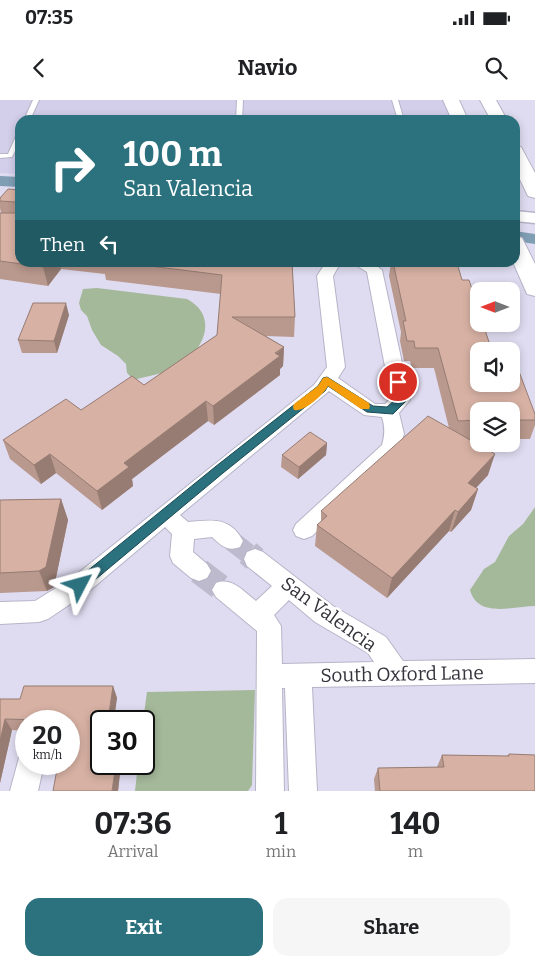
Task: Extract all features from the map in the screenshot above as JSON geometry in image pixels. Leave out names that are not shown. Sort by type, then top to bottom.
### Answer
[{"type":"main road","points":[[451,100],[458,115]]},
{"type":"main road","points":[[488,100],[496,115]]},
{"type":"main road","points":[[520,162],[535,192]]},
{"type":"main road","points":[[520,253],[535,288]]},
{"type":"street","points":[[520,216],[535,218]]},
{"type":"street","points":[[0,613],[39,611],[80,585],[219,470],[321,389],[336,366],[325,276],[328,267]]},
{"type":"street","points":[[327,380],[370,410],[389,411],[401,400],[374,270],[368,267]]},
{"type":"street","points":[[304,530],[390,449],[395,436],[389,411]]},
{"type":"street","points":[[166,515],[184,531],[216,528],[232,541]]},
{"type":"street","points":[[184,531],[181,556],[199,571]]},
{"type":"street","name":"San Valencia","points":[[254,559],[324,614],[377,645],[397,674]]},
{"type":"street","points":[[257,616],[288,586]]},
{"type":"street","points":[[224,590],[269,626],[270,791]]},
{"type":"street","name":"South Oxford Lane","points":[[268,676],[535,671]]},
{"type":"street","points":[[298,676],[303,791]]},
{"type":"street","points":[[24,791],[28,775]]},
{"type":"lane","points":[[28,115],[36,100]]},
{"type":"lane","points":[[239,115],[240,100]]},
{"type":"lane","points":[[395,100],[400,115]]},
{"type":"lane","points":[[0,156],[10,156],[15,145]]},
{"type":"shaded area","points":[[0,100],[454,100],[460,115],[15,115],[15,174],[0,173]]},
{"type":"green space","points":[[97,288],[187,299],[203,315],[204,335],[200,345],[185,362],[175,368],[134,380],[127,373],[126,364],[118,356],[101,345],[92,330],[87,316],[81,310],[79,303],[83,289]]},
{"type":"green space","points":[[535,507],[535,606],[498,609],[481,605],[474,599],[470,590],[484,569],[495,562],[509,536],[523,524]]},
{"type":"green space","points":[[255,690],[252,785],[248,791],[135,791],[137,775],[155,775],[155,710],[145,710],[147,692]]},
{"type":"building","points":[[8,189],[15,190],[15,202],[0,201],[0,198]]},
{"type":"building","points":[[0,213],[15,213],[15,263],[0,261]]},
{"type":"building","points":[[158,267],[292,267],[295,317],[232,317],[284,347],[275,353],[280,356],[213,406],[206,401],[124,463],[129,467],[97,491],[50,454],[34,465],[3,440],[66,399],[81,410],[132,376],[144,385],[217,335],[222,275]]},
{"type":"building","points":[[394,267],[458,267],[462,280],[469,280],[470,283],[470,332],[486,332],[489,342],[470,342],[470,392],[520,392],[520,374],[535,414],[535,420],[520,420],[520,402],[470,402],[470,420],[458,421],[438,348],[415,348],[414,341],[407,341],[403,321],[406,321]]},
{"type":"building","points":[[33,303],[66,303],[54,341],[18,340]]},
{"type":"building","points":[[428,416],[470,440],[470,452],[491,452],[495,454],[468,483],[478,489],[458,512],[455,510],[392,578],[317,525],[327,516],[321,511]]},
{"type":"building","points":[[310,432],[327,443],[299,467],[282,455]]},
{"type":"building","points":[[61,499],[46,567],[39,571],[0,573],[0,500]]},
{"type":"building","points":[[24,686],[113,686],[110,710],[90,710],[90,775],[114,775],[112,791],[53,791],[56,775],[80,775],[80,710],[15,710],[15,719],[5,719],[0,741],[0,699],[20,699]]},
{"type":"building","points":[[509,754],[535,755],[535,791],[380,791],[378,768],[444,767],[442,755],[509,756]]},
{"type":"waterway","points":[[0,181],[15,182]]},
{"type":"waterway","points":[[520,237],[535,239]]},
{"type":"tunnel","points":[[232,541],[250,555]]},
{"type":"tunnel","points":[[248,553],[255,559]]},
{"type":"tunnel","points":[[199,571],[224,590]]},
{"type":"slow traffic","points":[[298,407],[321,389],[327,380],[365,406]]},
{"type":"route","points":[[80,585],[219,470],[321,389],[327,380],[370,410],[389,411],[401,400],[398,382]]}]
